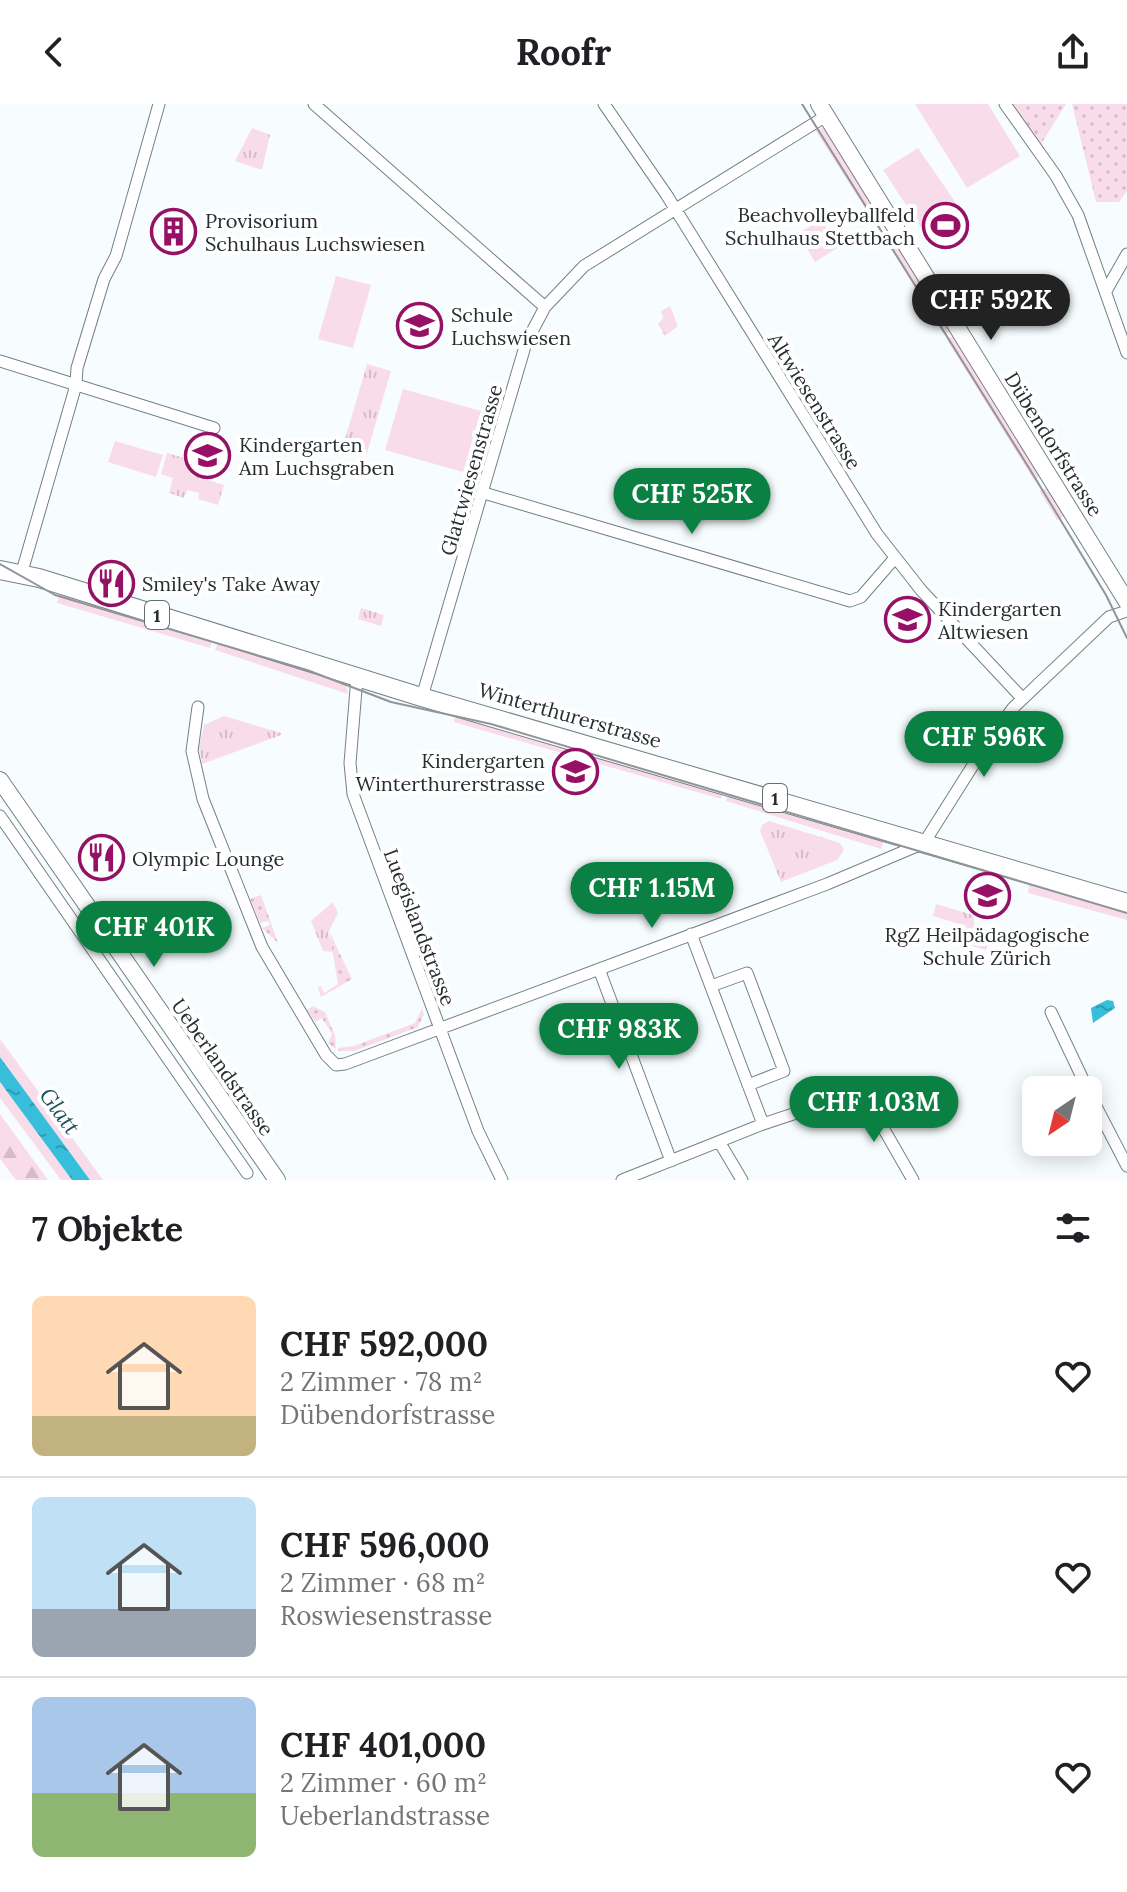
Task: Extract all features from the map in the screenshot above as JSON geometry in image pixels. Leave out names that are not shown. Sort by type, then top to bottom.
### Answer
[{"type":"main road","name":"Winterthurerstrasse","points":[[0,570],[1127,903]]},
{"type":"street","points":[[21,575],[76,385],[77,368],[104,279],[116,256],[159,104]]},
{"type":"street","points":[[314,104],[545,307]]},
{"type":"street","name":"Altwiesenstrasse","points":[[604,104],[675,209],[894,559],[1022,698]]},
{"type":"street","points":[[1005,104],[1065,190],[1089,240],[1127,353]]},
{"type":"street","name":"Glattwiesenstrasse","points":[[422,697],[526,343],[545,307],[584,266],[823,110]]},
{"type":"street","name":"Dübendorfstrasse","points":[[823,110],[1127,602]]},
{"type":"street","points":[[1106,292],[1127,254]]},
{"type":"street","points":[[0,361],[214,428]]},
{"type":"street","points":[[484,493],[850,601],[861,597],[894,559]]},
{"type":"street","points":[[198,707],[192,751],[203,799],[262,947],[326,1055],[336,1065],[599,969],[924,843],[987,743],[1022,698],[1109,617],[1127,611]]},
{"type":"street","name":"Luegislandstrasse","points":[[357,677],[350,763],[353,794],[439,1028],[502,1180]]},
{"type":"street","name":"Ueberlandstrasse","points":[[0,780],[277,1180]]},
{"type":"street","name":"Ueberlandstrasse","points":[[0,816],[247,1173]]},
{"type":"street","points":[[691,934],[763,1124]]},
{"type":"street","points":[[599,969],[671,1161]]},
{"type":"street","points":[[711,986],[747,973],[779,1057],[784,1071],[748,1085]]},
{"type":"street","points":[[1051,1012],[1081,1076]]},
{"type":"street","points":[[622,1180],[763,1124],[862,1091],[913,1180]]},
{"type":"street","points":[[1102,1117],[1127,1166]]},
{"type":"street","points":[[720,1143],[742,1180]]},
{"type":"green space","points":[[915,104],[988,104],[1020,156],[967,188]]},
{"type":"green space","points":[[1010,104],[1066,104],[1038,149]]},
{"type":"green space","points":[[1072,104],[1127,104],[1127,191],[1119,202],[1096,202]]},
{"type":"green space","points":[[252,128],[270,135],[262,170],[235,161]]},
{"type":"green space","points":[[824,128],[884,219],[879,230],[815,130]]},
{"type":"green space","points":[[918,148],[958,206],[922,229],[883,170]]},
{"type":"green space","name":"Beachvolleyballfeld Schulhaus Stettbach","points":[[957,209],[966,224],[936,243],[927,228]]},
{"type":"green space","points":[[821,219],[839,247],[815,262],[798,234]]},
{"type":"green space","points":[[886,241],[897,241],[952,330],[944,335]]},
{"type":"green space","points":[[336,276],[371,285],[353,348],[318,339]]},
{"type":"green space","points":[[670,306],[678,326],[665,336],[658,324],[663,318],[661,311]]},
{"type":"green space","points":[[956,334],[1040,473],[1035,482],[947,340]]},
{"type":"green space","points":[[367,364],[391,371],[367,453],[343,446]]},
{"type":"green space","points":[[403,389],[481,411],[463,472],[385,450]]},
{"type":"green space","points":[[115,441],[163,455],[156,477],[108,462]]},
{"type":"green space","points":[[167,453],[195,461],[191,475],[224,485],[218,505],[198,499],[199,493],[187,490],[184,498],[169,493],[173,478],[161,474]]},
{"type":"green space","points":[[1050,488],[1064,516],[1057,520],[1039,490]]},
{"type":"green space","points":[[61,591],[213,639],[210,648],[57,603]]},
{"type":"green space","points":[[361,608],[384,615],[381,626],[358,619]]},
{"type":"green space","points":[[219,639],[345,681],[348,694],[215,650]]},
{"type":"green space","points":[[455,713],[723,790],[721,799],[454,722]]},
{"type":"green space","points":[[224,716],[281,735],[202,764],[199,747],[204,725]]},
{"type":"green space","points":[[729,790],[884,840],[881,849],[726,801]]},
{"type":"green space","points":[[769,821],[840,843],[844,850],[837,860],[781,882],[760,831],[763,824]]},
{"type":"green space","points":[[1030,880],[1127,909],[1127,920],[1028,893]]},
{"type":"green space","points":[[261,895],[278,943],[262,928],[270,925],[268,921],[260,923],[250,899]]},
{"type":"green space","points":[[333,902],[338,913],[328,933],[334,952],[323,951],[311,921]]},
{"type":"green space","points":[[936,904],[973,915],[975,928],[991,933],[986,950],[971,946],[966,926],[933,916]]},
{"type":"green space","points":[[329,931],[352,979],[321,997],[318,987],[321,986],[324,993],[338,984]]},
{"type":"green space","points":[[313,1006],[325,1012],[335,1035],[336,1049],[328,1043],[332,1034],[322,1018],[315,1022],[307,1010]]},
{"type":"green space","points":[[422,1008],[424,1014],[418,1027],[354,1051],[338,1051],[338,1048],[354,1046],[415,1023]]},
{"type":"green space","points":[[0,1039],[103,1180],[90,1180],[0,1057]]},
{"type":"green space","points":[[0,1082],[72,1180],[61,1180],[0,1098]]},
{"type":"green space","points":[[0,1114],[48,1180],[16,1180],[0,1159]]},
{"type":"water","points":[[1107,1000],[1113,1001],[1115,1008],[1093,1023],[1091,1008]]},
{"type":"water","points":[[0,1057],[90,1180],[72,1180],[0,1082]]},
{"type":"tram line","points":[[802,104],[1029,468],[1106,595],[1127,638]]},
{"type":"tram line","points":[[0,564],[55,595],[307,670],[391,702],[491,724],[1127,913]]},
{"type":"place","name":"Beachvolleyballfeld Schulhaus Stettbach","points":[[946,226]]},
{"type":"place","name":"Provisorium Schulhaus Luchswiesen","points":[[174,232]]},
{"type":"place","name":"Schule Luchswiesen","points":[[420,326]]},
{"type":"place","name":"Kindergarten Am Luchsgraben","points":[[208,455]]},
{"type":"place","name":"Smiley's Take Away","points":[[111,583]]},
{"type":"place","name":"Kindergarten Altwiesen","points":[[907,620]]},
{"type":"place","name":"Kindergarten Winterthurerstrasse","points":[[576,772]]},
{"type":"place","name":"Olympic Lounge","points":[[101,858]]},
{"type":"place","name":"RgZ Heilpädagogische Schule Zürich","points":[[987,895]]},
{"type":"water label","name":"Glatt","points":[[60,1111]]}]
